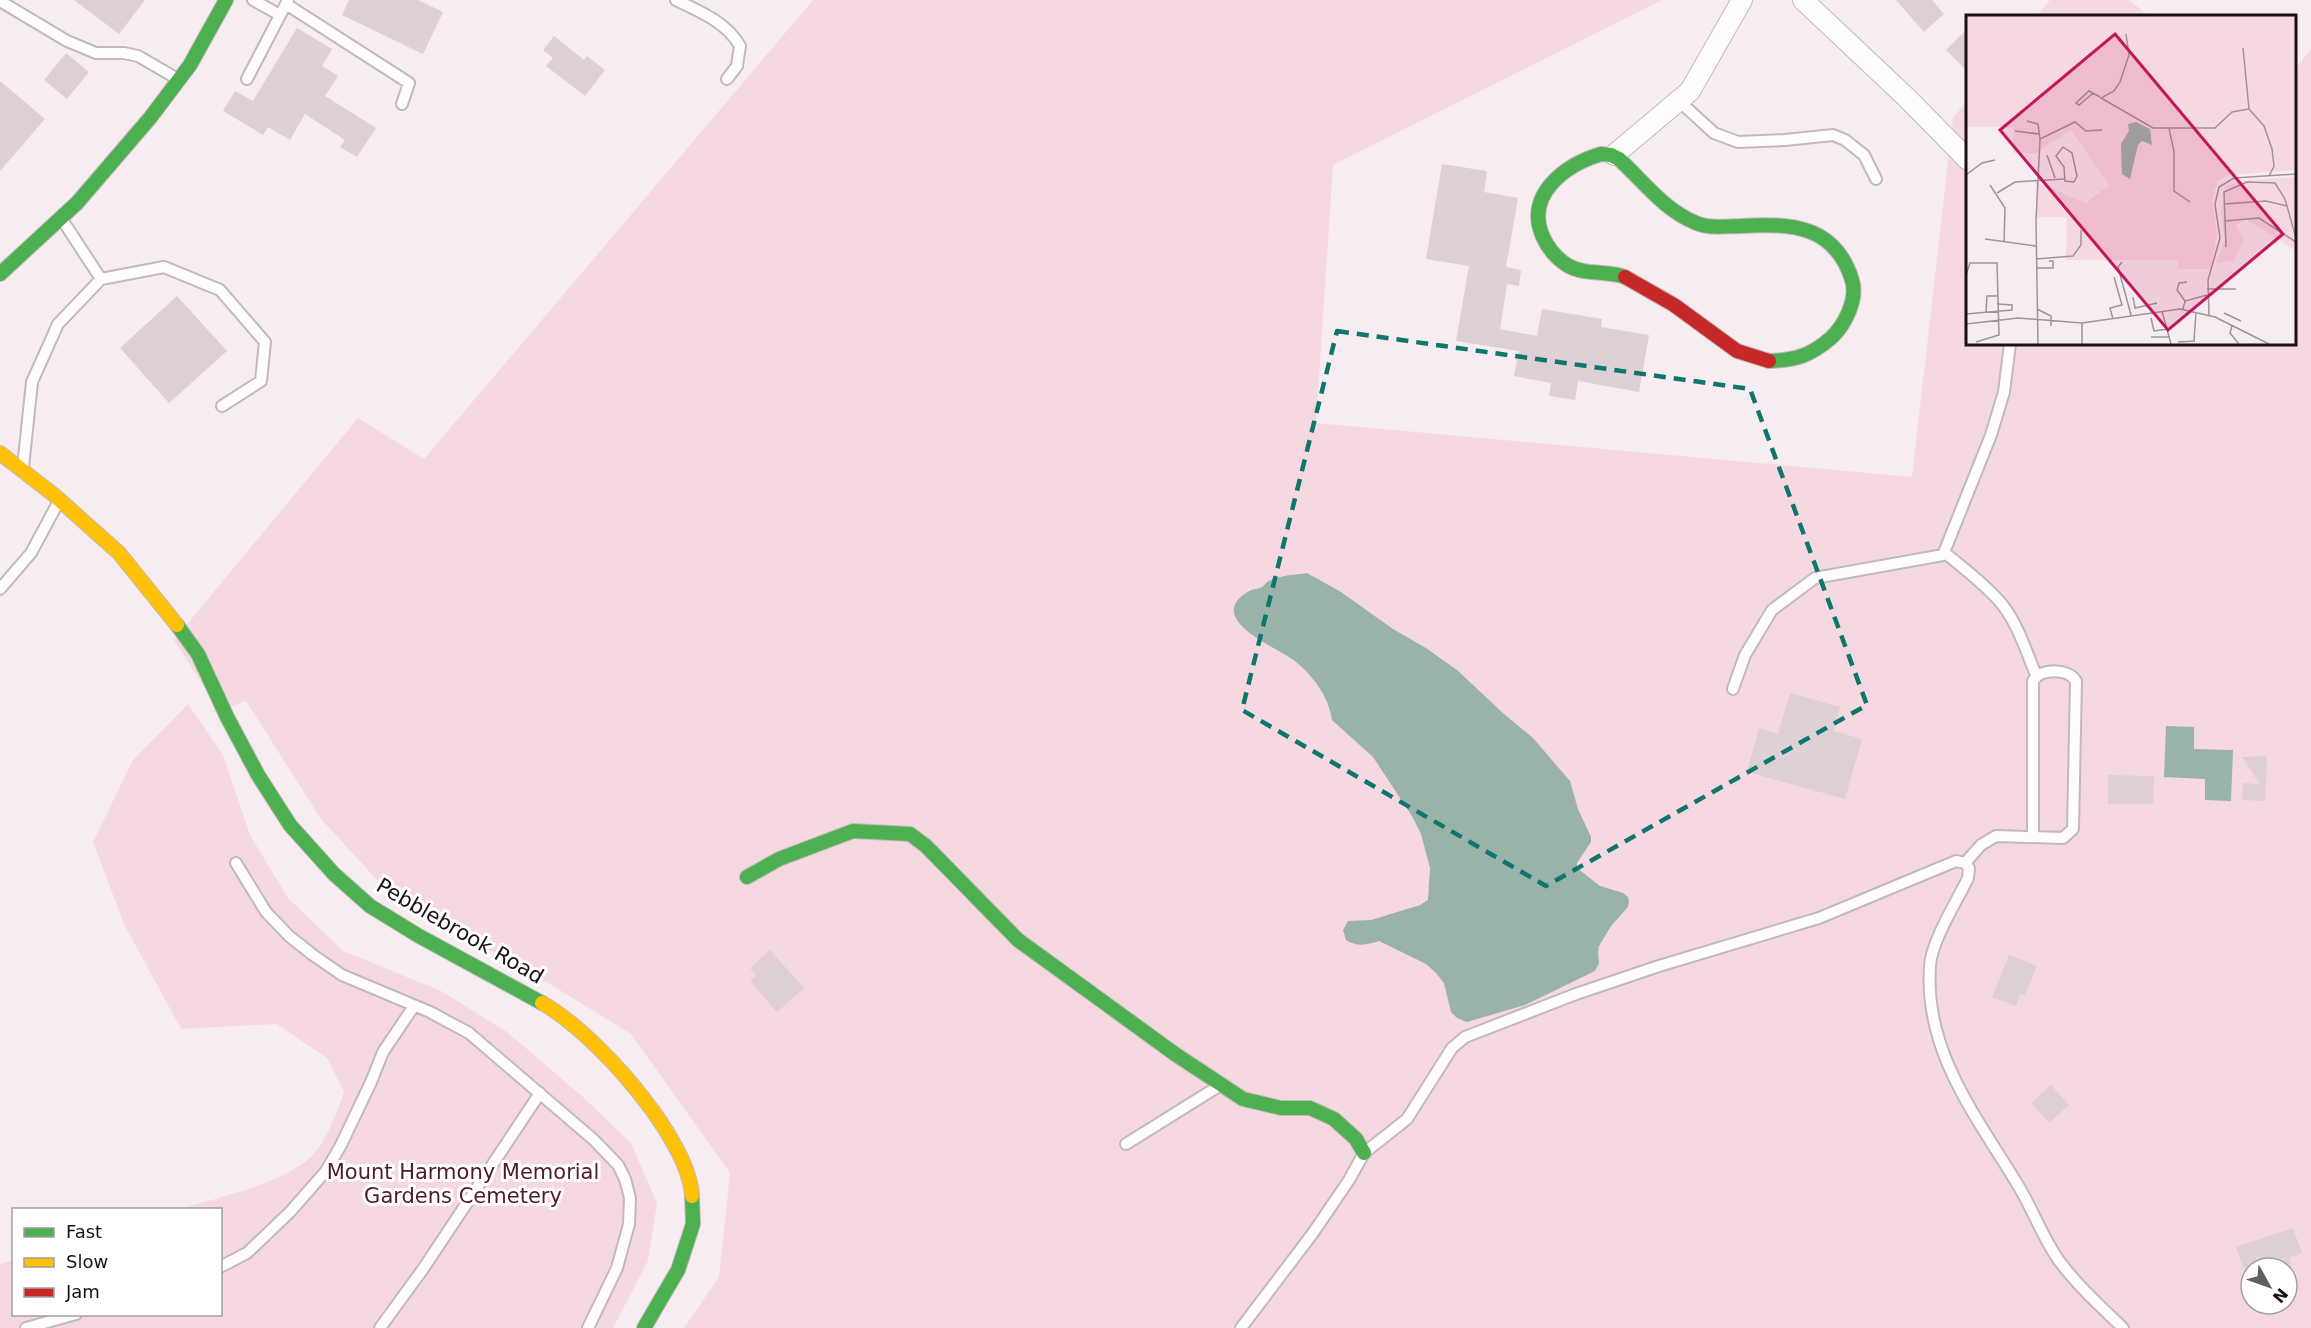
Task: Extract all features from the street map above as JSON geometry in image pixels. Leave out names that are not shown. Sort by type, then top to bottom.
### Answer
[{"type":"street","points":[[0,274],[61,219],[122,152],[190,65],[226,0]]},
{"type":"street","points":[[1614,155],[1656,198],[1683,216],[1702,225],[1783,224],[1804,228],[1829,242],[1850,269],[1855,292],[1841,326],[1825,346],[1803,358],[1788,362],[1772,363],[1752,358],[1738,351],[1674,304],[1650,290],[1618,275],[1577,270],[1554,255],[1545,244],[1536,220],[1540,200],[1569,166],[1581,159],[1601,154],[1614,155],[1690,91],[1742,0]]},
{"type":"street","points":[[1803,0],[1907,98],[1966,158]]},
{"type":"street","name":"Pebblebrook Road","points":[[0,453],[60,500],[118,554],[162,605],[198,654],[227,717],[290,825],[334,874],[370,906],[419,936],[547,1006],[592,1041],[635,1087],[681,1156],[691,1185],[693,1224],[678,1270],[644,1328]]},
{"type":"street","points":[[747,877],[779,859],[853,831],[910,834],[926,846],[1018,940],[1174,1054],[1243,1099],[1281,1108],[1310,1108],[1334,1119],[1356,1139],[1364,1153]]},
{"type":"lane","points":[[253,0],[280,15]]},
{"type":"lane","points":[[676,0],[717,20],[734,35],[740,46],[737,66],[727,79]]},
{"type":"lane","points":[[248,79],[287,2],[409,82],[402,104]]},
{"type":"lane","points":[[8,3],[67,41],[96,53],[123,53],[138,56],[179,80]]},
{"type":"lane","points":[[1678,101],[1714,133],[1738,142],[1833,135],[1839,137],[1864,155],[1876,179]]},
{"type":"lane","points":[[61,219],[101,279]]},
{"type":"lane","points":[[22,470],[32,382],[58,324],[101,279],[164,267],[220,290],[265,342],[261,381],[222,406]]},
{"type":"lane","points":[[1733,689],[1744,655],[1772,610],[1815,578],[1943,555],[1991,435],[2004,392],[2010,345]]},
{"type":"lane","points":[[0,589],[31,553],[60,500]]},
{"type":"lane","points":[[1944,552],[2000,603],[2017,628],[2036,675]]},
{"type":"lane","points":[[1965,863],[1981,845],[1996,836],[2062,838],[2073,829],[2075,823],[2076,681],[2070,674],[2042,672],[2036,675],[2033,681],[2033,837]]},
{"type":"lane","points":[[1241,1328],[1313,1233],[1364,1153],[1407,1119],[1452,1048],[1465,1037],[1576,994],[1668,963],[1819,918],[1956,861],[1965,863],[1969,868],[1968,878],[1940,935],[1930,962],[1929,991],[1936,1038],[1957,1085],[2025,1196],[2059,1260],[2089,1296],[2123,1328]]},
{"type":"lane","points":[[236,863],[266,912],[305,949],[342,975],[414,1006],[469,1034],[540,1093],[613,1159],[625,1179],[630,1198],[629,1224],[616,1268],[588,1328]]},
{"type":"lane","points":[[222,1266],[247,1253],[290,1212],[326,1171],[371,1082],[383,1052],[414,1006]]},
{"type":"lane","points":[[1126,1144],[1222,1084]]},
{"type":"lane","points":[[380,1328],[423,1269],[540,1093]]},
{"type":"lane","points":[[26,1328],[69,1316]]},
{"type":"highlighted area","points":[[1337,331],[1750,389],[1867,705],[1546,886],[1242,710]]},
{"type":"green space","points":[[813,0],[1662,0],[1333,165],[1316,423],[1912,477],[1953,118],[1966,102],[1966,345],[2296,345],[2296,68],[2311,49],[2311,1328],[684,1328],[719,1277],[730,1173],[631,1034],[548,983],[392,896],[321,819],[246,701],[220,711],[174,640],[358,418],[424,459]]},
{"type":"green space","points":[[2050,0],[2129,0],[2148,15],[2038,15]]},
{"type":"green space","name":"Mount Harmony Memorial Gardens Cemetery","points":[[188,704],[223,755],[250,835],[288,898],[343,951],[441,991],[507,1032],[584,1098],[631,1143],[657,1203],[648,1261],[613,1328],[0,1328],[0,1264],[12,1260],[12,1316],[222,1316],[222,1208],[182,1208],[266,1183],[298,1167],[311,1157],[321,1144],[335,1117],[344,1092],[327,1058],[277,1024],[181,1029],[124,924],[93,842],[133,760]]},
{"type":"shaded area","points":[[1307,573],[1341,592],[1457,670],[1533,738],[1570,781],[1578,809],[1591,837],[1591,842],[1577,863],[1577,868],[1600,886],[1623,893],[1628,897],[1629,902],[1628,907],[1611,926],[1599,946],[1599,963],[1595,971],[1525,1005],[1467,1022],[1457,1018],[1451,1012],[1444,983],[1426,964],[1379,941],[1362,945],[1346,940],[1343,930],[1348,921],[1371,920],[1420,905],[1428,900],[1430,868],[1421,834],[1412,816],[1373,757],[1332,720],[1327,702],[1312,678],[1292,659],[1258,639],[1237,620],[1234,610],[1238,600],[1251,590],[1261,588],[1267,582],[1277,578]]},
{"type":"shaded area","points":[[2166,726],[2194,727],[2194,749],[2233,750],[2231,801],[2205,800],[2205,779],[2164,777]]},
{"type":"building","points":[[74,0],[145,0],[119,34]]},
{"type":"building","points":[[349,0],[418,0],[443,12],[423,54],[342,15]]},
{"type":"building","points":[[1896,0],[1932,0],[1944,14],[1924,32]]},
{"type":"building","points":[[297,28],[332,49],[322,66],[338,76],[325,96],[376,128],[357,157],[340,147],[345,140],[305,114],[290,140],[268,127],[263,135],[223,111],[235,91],[253,101]]},
{"type":"building","points":[[1966,30],[1966,70],[1946,50]]},
{"type":"building","points":[[554,36],[584,60],[587,56],[605,70],[585,96],[546,66],[553,58],[543,50]]},
{"type":"building","points":[[66,53],[89,72],[67,99],[44,80]]},
{"type":"building","points":[[0,81],[45,119],[0,171]]},
{"type":"building","points":[[1442,164],[1487,171],[1484,192],[1518,198],[1506,267],[1521,270],[1519,286],[1507,284],[1500,329],[1537,336],[1542,309],[1602,319],[1601,327],[1649,335],[1639,392],[1578,381],[1575,400],[1549,396],[1551,383],[1514,376],[1519,351],[1456,341],[1469,266],[1426,259]]},
{"type":"building","points":[[177,296],[227,351],[169,403],[120,348]]},
{"type":"building","points":[[1790,693],[1840,707],[1834,731],[1862,739],[1845,799],[1747,772],[1759,728],[1778,734]]},
{"type":"building","points":[[2267,756],[2265,801],[2242,800],[2243,783],[2260,784],[2242,757]]},
{"type":"building","points":[[2108,775],[2154,776],[2153,804],[2108,804]]},
{"type":"building","points":[[770,950],[804,988],[777,1012],[750,981],[756,976],[750,968]]},
{"type":"building","points":[[2009,955],[2037,966],[2025,996],[2020,994],[2016,1006],[1992,997]]},
{"type":"building","points":[[2051,1085],[2069,1105],[2049,1123],[2031,1103]]},
{"type":"building","points":[[2293,1228],[2302,1253],[2294,1256],[2239,1256],[2236,1247]]},
{"type":"traffic: fast","points":[[0,274],[77,203],[150,118],[190,65],[226,0]]},
{"type":"traffic: fast","points":[[1601,154],[1619,159],[1664,203],[1696,223],[1712,227],[1759,225],[1794,227],[1823,238],[1835,248],[1844,262],[1853,287],[1852,303],[1841,326],[1831,338],[1809,353],[1787,360],[1769,361]]},
{"type":"traffic: fast","points":[[1601,154],[1574,166],[1551,184],[1539,208],[1539,222],[1547,245],[1567,265],[1581,271],[1625,277]]},
{"type":"traffic: fast","points":[[177,625],[198,654],[227,717],[258,775],[290,825],[334,874],[370,906],[419,936],[542,1003]]},
{"type":"traffic: fast","points":[[747,877],[779,859],[853,831],[910,834],[926,846],[1018,940],[1175,1054],[1243,1099],[1281,1108],[1310,1108],[1334,1119],[1356,1139],[1364,1153]]},
{"type":"traffic: fast","points":[[644,1328],[678,1270],[693,1224],[692,1196]]},
{"type":"traffic: slow","points":[[0,453],[54,495],[119,553],[177,625]]},
{"type":"traffic: slow","points":[[542,1003],[587,1037],[635,1088],[657,1116],[687,1172],[692,1196]]},
{"type":"traffic: jam","points":[[1625,277],[1674,305],[1737,351],[1769,361]]}]
